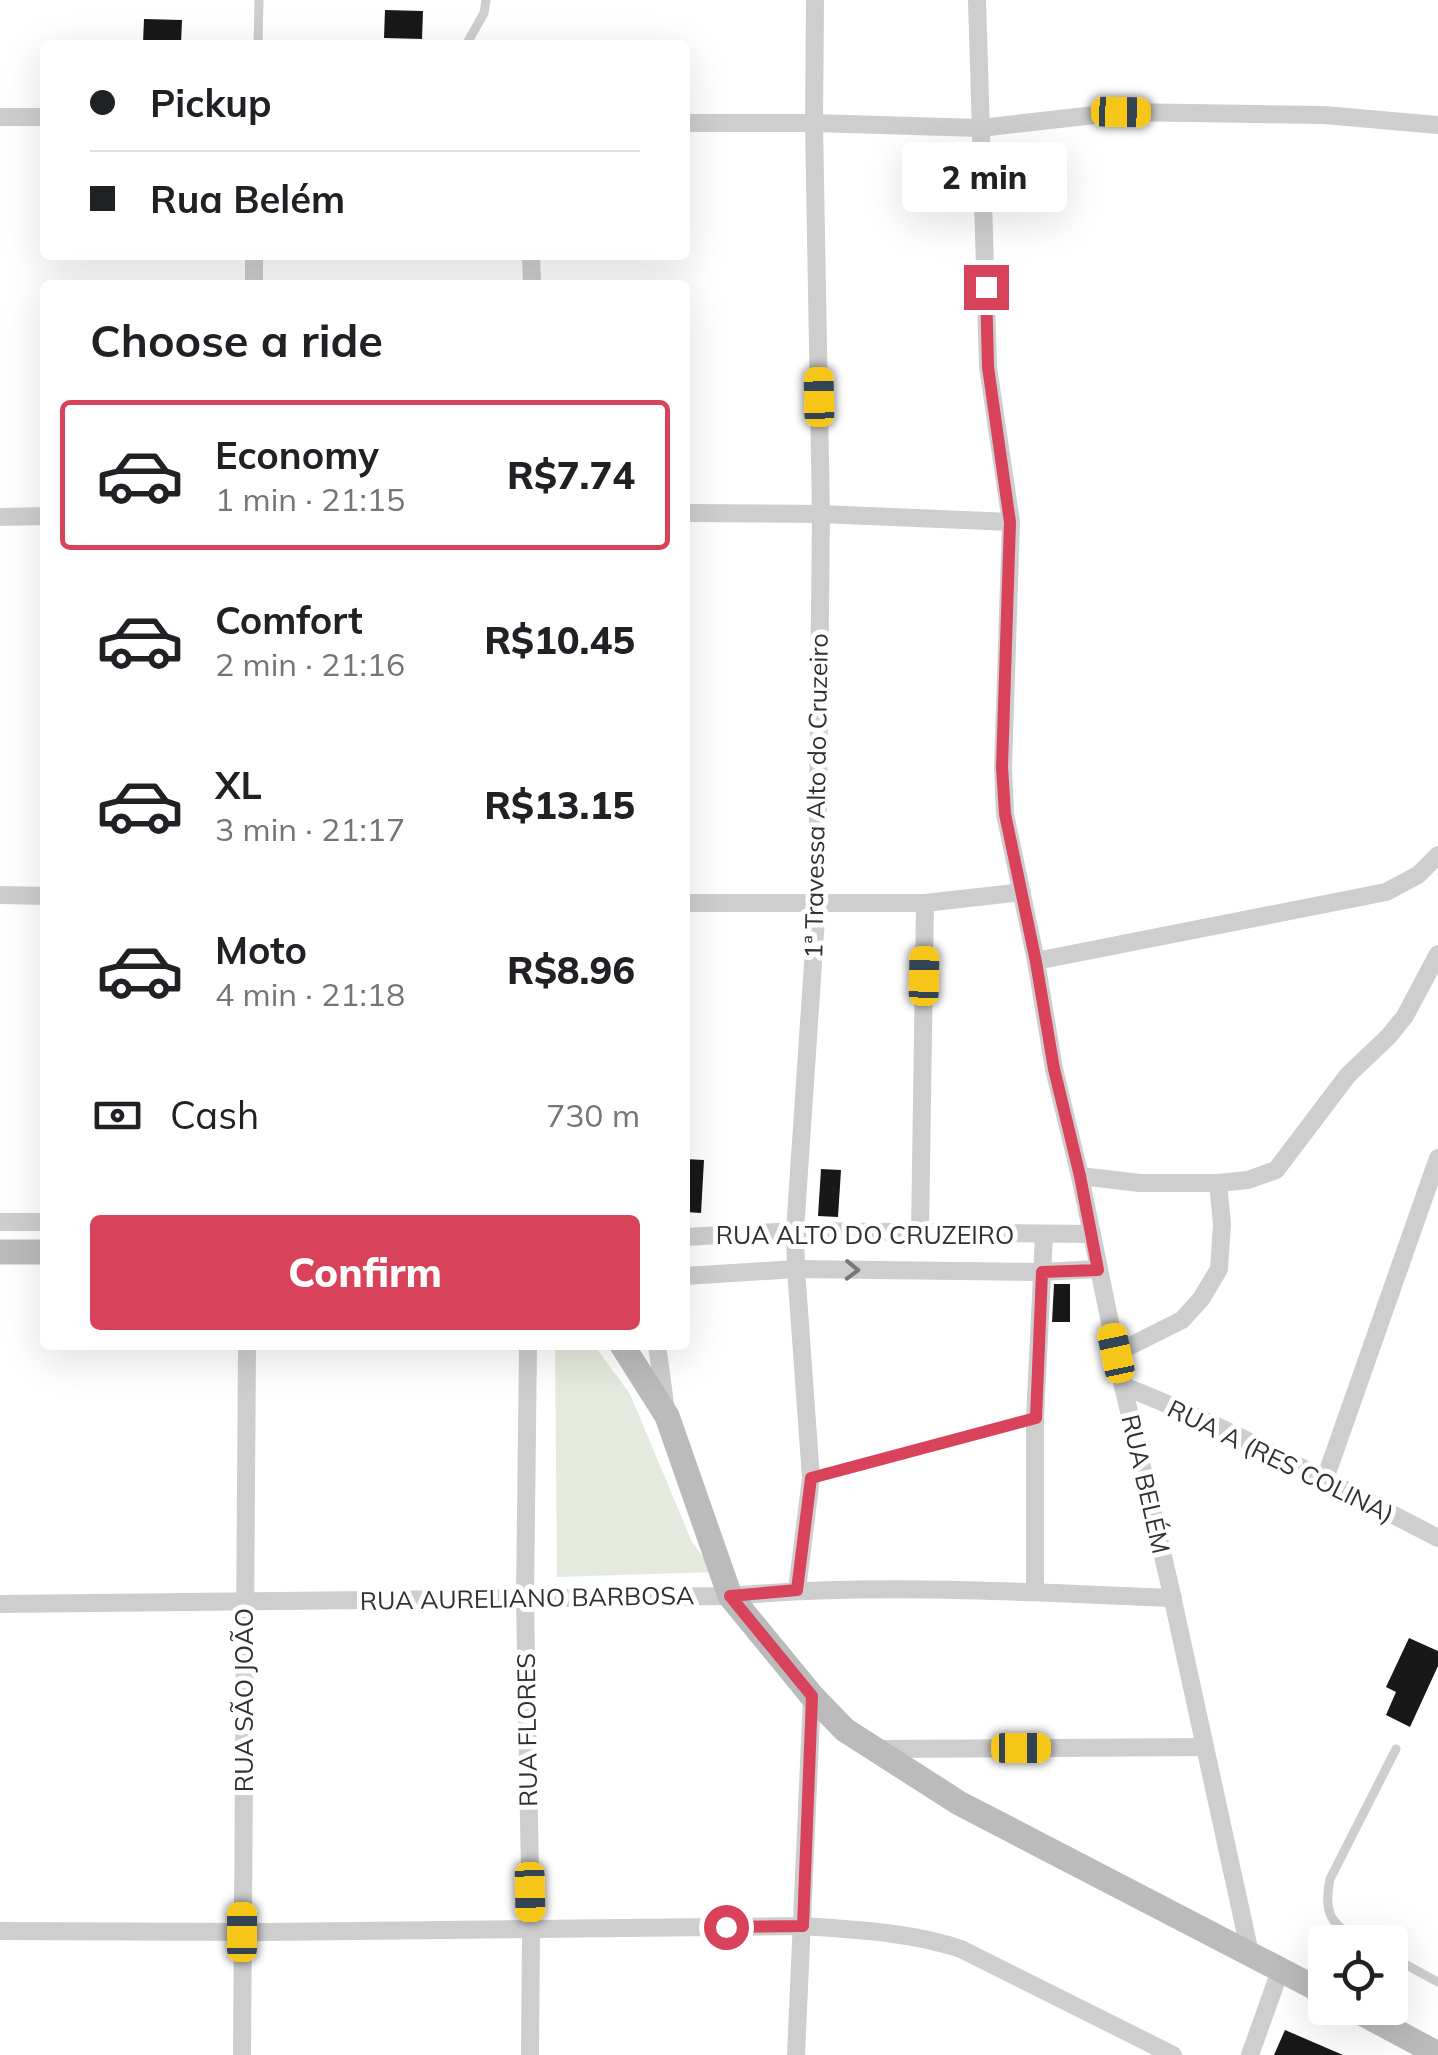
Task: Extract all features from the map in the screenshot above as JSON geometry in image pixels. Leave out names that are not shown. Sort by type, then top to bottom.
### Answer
[{"type":"main road","points":[[0,1252],[40,1252]]},
{"type":"main road","points":[[625,1350],[667,1416],[730,1596],[844,1730],[959,1803],[1308,1983]]},
{"type":"main road","points":[[1384,2025],[1438,2053]]},
{"type":"street","name":"1ª Travessa Alto do Cruzeiro","points":[[797,1590],[811,1478],[795,1231],[817,904],[821,514],[815,0]]},
{"type":"street","name":"RUA BELÉM","points":[[977,0],[988,367],[1010,522],[1002,767],[1005,814],[1054,1069],[1250,1953]]},
{"type":"street","points":[[690,123],[980,128],[1121,112],[1324,115],[1438,125]]},
{"type":"street","points":[[0,116],[40,117]]},
{"type":"street","points":[[690,513],[1010,522]]},
{"type":"street","points":[[0,516],[40,516]]},
{"type":"street","points":[[1036,962],[1386,892],[1418,875],[1438,856]]},
{"type":"street","points":[[690,903],[925,903],[1022,892]]},
{"type":"street","points":[[0,895],[40,896]]},
{"type":"street","points":[[920,1232],[925,903]]},
{"type":"street","points":[[1080,1176],[1140,1183],[1218,1183],[1248,1180],[1276,1170],[1348,1075],[1405,1016],[1438,954]]},
{"type":"street","points":[[1325,1479],[1438,1158]]},
{"type":"street","points":[[1116,1353],[1182,1320],[1220,1269],[1222,1224],[1218,1183]]},
{"type":"street","points":[[0,1222],[40,1222]]},
{"type":"street","name":"RUA ALTO DO CRUZEIRO","points":[[690,1237],[795,1231],[1092,1234]]},
{"type":"street","points":[[1035,1592],[1036,1418],[1044,1236]]},
{"type":"street","name":"RUA ALTO DO CRUZEIRO","points":[[690,1276],[796,1269],[1098,1270]]},
{"type":"street","name":"RUA SÃO JOÃO","points":[[242,2055],[246,1350]]},
{"type":"street","name":"RUA FLORES","points":[[528,1350],[525,1599],[530,2055]]},
{"type":"street","points":[[658,1350],[667,1416]]},
{"type":"street","name":"RUA A (RES COLINA)","points":[[1123,1386],[1325,1479],[1438,1538]]},
{"type":"street","name":"RUA AURELIANO BARBOSA","points":[[0,1604],[730,1596],[797,1590],[1035,1592],[1172,1598]]},
{"type":"street","points":[[796,2055],[812,1696]]},
{"type":"street","points":[[874,1749],[1205,1747]]},
{"type":"street","points":[[0,1931],[803,1926],[890,1932],[962,1948],[1173,2055]]},
{"type":"street","points":[[1250,2055],[1281,1968]]},
{"type":"lane","points":[[258,40],[259,0]]},
{"type":"lane","points":[[469,40],[484,13],[486,0]]},
{"type":"lane","points":[[811,1478],[1036,1418]]},
{"type":"lane","points":[[1338,1925],[1327,1912],[1330,1879],[1396,1749]]},
{"type":"lane","points":[[1408,1966],[1438,1982]]},
{"type":"shaded area","points":[[555,1350],[598,1350],[630,1394],[692,1542],[715,1572],[557,1577]]},
{"type":"building","points":[[385,10],[423,11],[422,39],[384,38]]},
{"type":"building","points":[[144,19],[182,20],[181,40],[143,40]]},
{"type":"building","points":[[690,1159],[704,1160],[701,1213],[690,1212]]},
{"type":"building","points":[[821,1169],[841,1170],[838,1217],[818,1216]]},
{"type":"building","points":[[1054,1284],[1070,1284],[1070,1322],[1052,1322]]},
{"type":"building","points":[[1409,1638],[1438,1651],[1438,1666],[1410,1727],[1386,1715],[1396,1692],[1386,1687]]},
{"type":"building","points":[[1285,2030],[1343,2055],[1274,2055]]},
{"type":"route","points":[[726,1927],[803,1926],[812,1696],[730,1596],[797,1590],[811,1478],[1036,1418],[1042,1272],[1098,1270],[1005,814],[1002,767],[1010,522],[988,367],[986,287]]}]
